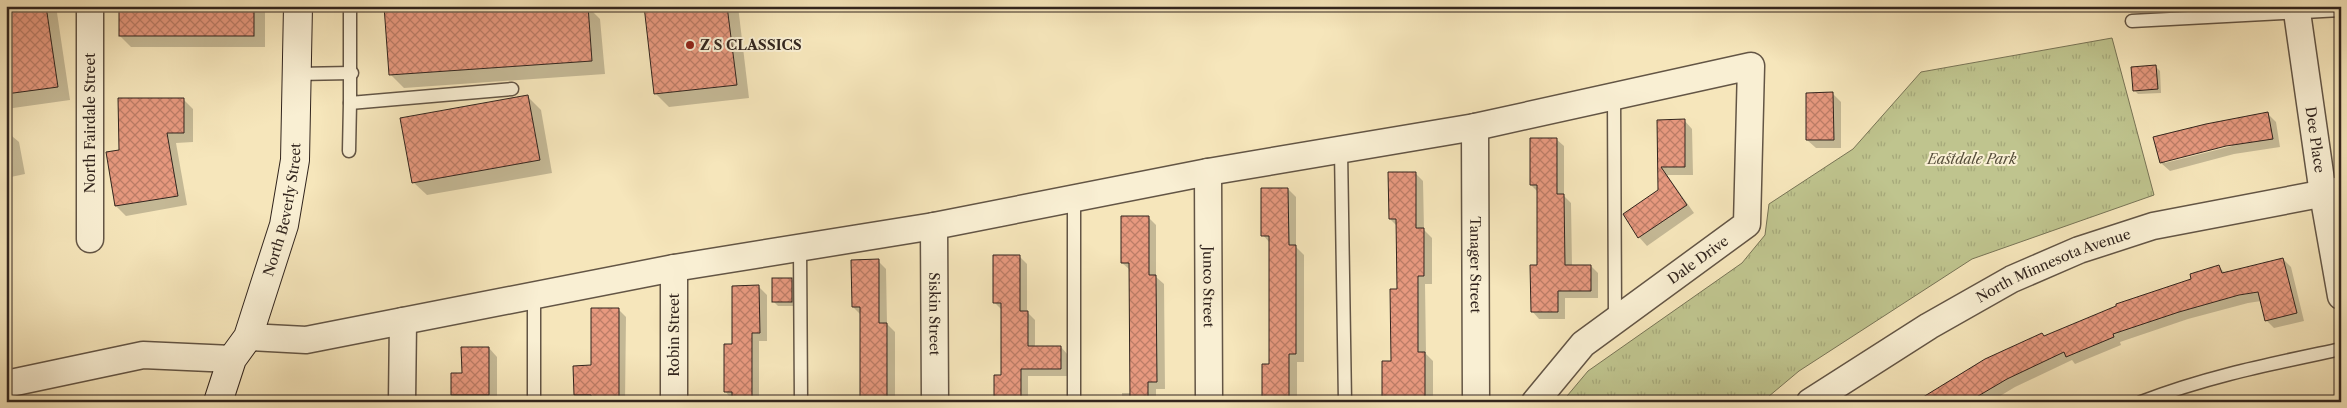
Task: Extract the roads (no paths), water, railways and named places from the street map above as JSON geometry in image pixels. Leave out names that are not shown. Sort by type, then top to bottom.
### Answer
[{"type":"main road","name":"North Beverly Street","points":[[218,402],[232,359],[248,337],[284,224],[294,160],[298,6]]},
{"type":"street","name":"North Fairdale Street","points":[[90,6],[90,240]]},
{"type":"street","name":"Dee Place","points":[[2298,12],[2332,192],[2341,296]]},
{"type":"street","name":"Dale Drive","points":[[1535,402],[1583,344],[1746,224],[1751,66],[1614,96]]},
{"type":"street","points":[[248,337],[306,340],[674,268],[934,226],[1208,172],[1476,127],[1614,96]]},
{"type":"street","name":"Tanager Street","points":[[1476,127],[1476,402]]},
{"type":"street","name":"Junco Street","points":[[1208,172],[1209,402]]},
{"type":"street","name":"North Minnesota Avenue","points":[[1810,402],[1929,326],[2012,279],[2079,250],[2153,226],[2332,192]]},
{"type":"street","name":"Siskin Street","points":[[934,226],[935,402]]},
{"type":"street","name":"Robin Street","points":[[674,268],[674,402]]},
{"type":"street","points":[[402,402],[403,321]]},
{"type":"street","points":[[6,384],[143,356],[232,359]]},
{"type":"lane","points":[[349,151],[352,73],[350,6]]},
{"type":"lane","points":[[2132,21],[2341,10]]},
{"type":"lane","points":[[296,74],[352,73]]},
{"type":"lane","points":[[350,104],[512,89]]},
{"type":"lane","points":[[1614,96],[1615,320]]},
{"type":"lane","points":[[1341,150],[1345,402]]},
{"type":"lane","points":[[1074,198],[1074,402]]},
{"type":"lane","points":[[800,248],[801,402]]},
{"type":"lane","points":[[534,296],[534,402]]},
{"type":"lane","points":[[2141,402],[2182,386],[2228,373],[2341,349]]},
{"type":"place","name":"Z S CLASSICS","points":[[690,45]]},
{"type":"park label","name":"Eastdale Park","points":[[1972,159]]}]
